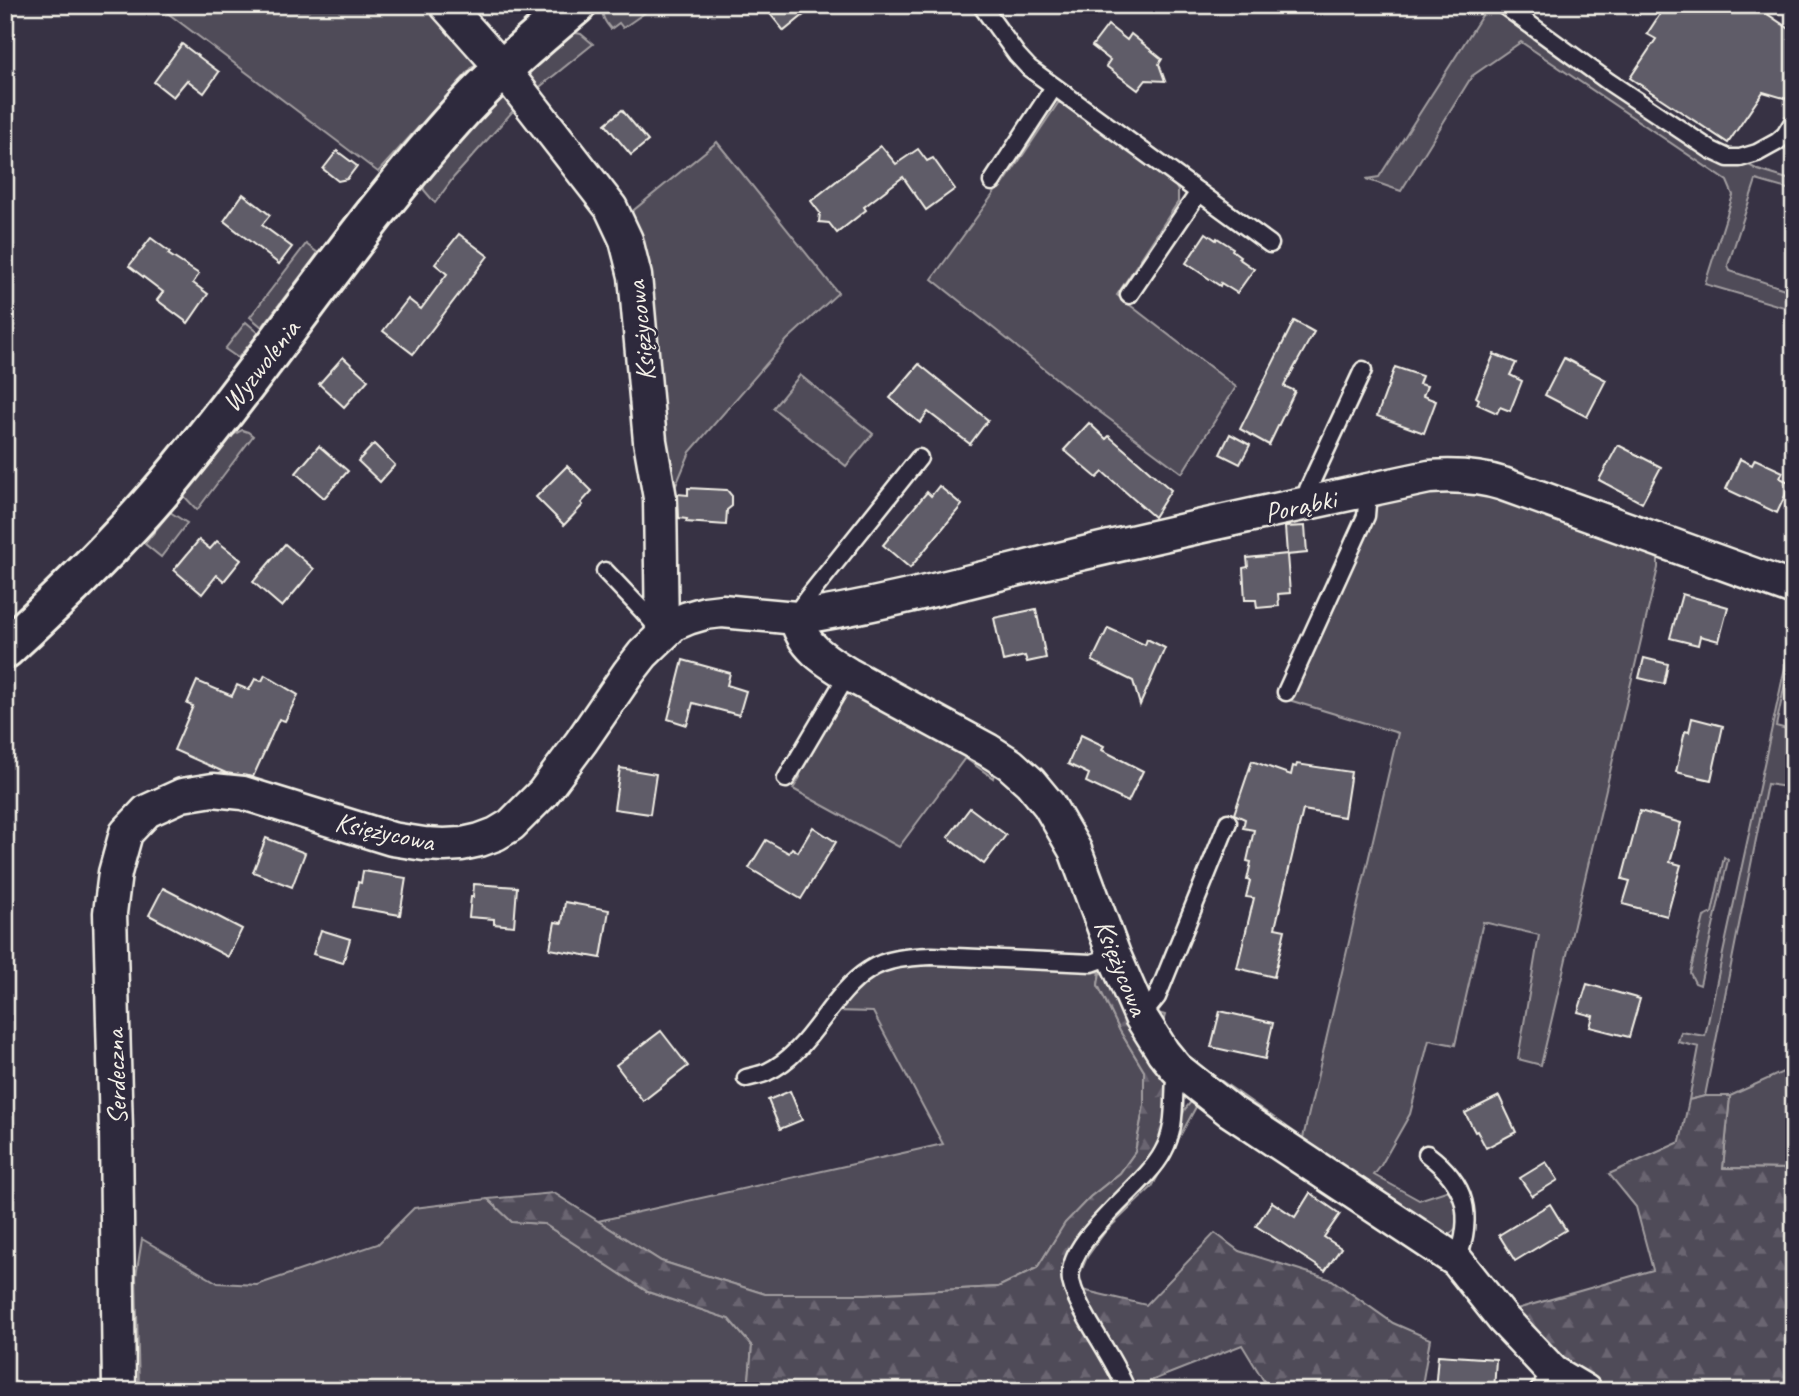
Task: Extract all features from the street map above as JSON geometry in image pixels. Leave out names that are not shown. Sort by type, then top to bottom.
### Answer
[{"type":"street","points":[[446,5],[503,69]]},
{"type":"street","name":"Wyzwolenia","points":[[5,649],[115,542],[169,481],[427,150],[465,107],[503,69],[576,5]]},
{"type":"street","name":"Księżycowa","points":[[503,69],[611,208],[626,240],[635,275],[650,441],[660,498],[662,634]]},
{"type":"street","name":"Porąbki","points":[[796,618],[828,614],[1172,532],[1429,477],[1483,478],[1794,589]]},
{"type":"street","name":"Księżycowa","points":[[182,795],[213,790],[243,793],[391,839],[424,844],[462,844],[480,840],[511,825],[543,793],[629,672],[674,624],[705,613],[722,611],[796,618],[799,631],[806,642],[826,660],[988,750],[1010,764],[1030,782],[1049,805],[1075,850],[1114,955],[1141,1017],[1176,1068],[1229,1110],[1457,1261],[1503,1319],[1546,1381],[1585,1391]]},
{"type":"street","name":"Serdeczna","points":[[120,1391],[110,913],[115,873],[127,833],[147,811],[182,795]]},
{"type":"lane","points":[[981,5],[1029,68],[1270,244]]},
{"type":"lane","points":[[1503,5],[1632,97],[1711,150],[1728,158],[1740,158],[1767,148],[1785,135],[1793,122]]},
{"type":"lane","points":[[992,182],[1054,86]]},
{"type":"lane","points":[[1129,295],[1199,191]]},
{"type":"lane","points":[[1307,504],[1308,489],[1363,370]]},
{"type":"lane","points":[[796,618],[808,597],[919,458]]},
{"type":"lane","points":[[1286,692],[1366,516],[1366,491]]},
{"type":"lane","points":[[605,571],[662,634]]},
{"type":"lane","points":[[786,779],[848,674]]},
{"type":"lane","points":[[1141,1017],[1157,998],[1228,822]]},
{"type":"lane","points":[[747,1078],[768,1072],[800,1047],[850,986],[869,970],[886,962],[932,956],[1092,963],[1114,955]]},
{"type":"lane","points":[[1127,1391],[1078,1301],[1071,1279],[1072,1264],[1091,1232],[1147,1175],[1162,1154],[1173,1125],[1176,1068]]},
{"type":"lane","points":[[1427,1154],[1441,1164],[1453,1179],[1466,1211],[1467,1226],[1457,1261]]},
{"type":"green space","points":[[157,5],[425,5],[479,60],[378,172]]},
{"type":"green space","points":[[604,5],[653,7],[623,28],[619,23],[611,29],[603,15]]},
{"type":"green space","points":[[1488,6],[1605,87],[1758,170],[1794,181],[1794,191],[1756,180],[1728,265],[1730,271],[1794,292],[1794,310],[1705,284],[1733,195],[1727,181],[1521,42],[1472,76],[1401,191],[1366,179],[1379,177]]},
{"type":"green space","points":[[571,32],[581,34],[593,44],[531,94],[516,75]]},
{"type":"green space","points":[[504,87],[522,101],[454,177],[435,203],[424,190],[422,181]]},
{"type":"green space","points":[[1058,103],[1064,103],[1174,183],[1178,191],[1178,202],[1117,295],[1236,387],[1182,473],[1073,392],[932,279],[997,189],[1000,189]]},
{"type":"green space","points":[[717,142],[838,293],[787,340],[690,452],[671,497],[629,214]]},
{"type":"green space","points":[[306,244],[318,253],[262,327],[250,317]]},
{"type":"green space","points":[[246,322],[259,333],[238,358],[225,349]]},
{"type":"green space","points":[[800,375],[873,434],[846,466],[773,408]]},
{"type":"green space","points":[[242,430],[253,436],[197,510],[183,495],[229,437]]},
{"type":"green space","points":[[1439,483],[1455,483],[1495,491],[1542,506],[1627,539],[1658,559],[1658,568],[1541,1065],[1518,1059],[1539,935],[1483,922],[1455,1045],[1429,1040],[1410,1114],[1374,1175],[1419,1200],[1452,1189],[1458,1205],[1459,1220],[1453,1231],[1437,1237],[1273,1132],[1206,1082],[1176,1054],[1162,1033],[1158,1013],[1165,1015],[1162,1026],[1179,1051],[1303,1138],[1398,733],[1289,700],[1382,496],[1388,492]]},
{"type":"green space","points":[[170,512],[187,523],[161,557],[145,544]]},
{"type":"green space","points":[[1794,626],[1794,642],[1776,726],[1794,731],[1794,788],[1767,784],[1705,1096],[1689,1100],[1699,1047],[1678,1042],[1681,1032],[1705,1036]]},
{"type":"green space","points":[[850,692],[995,768],[993,778],[965,758],[899,847],[793,789],[800,777],[799,769],[842,697]]},
{"type":"green space","points":[[1724,857],[1728,860],[1700,985],[1695,983],[1690,973],[1704,917],[1712,913]]},
{"type":"green space","points":[[904,963],[1007,965],[1100,972],[1098,985],[1120,1031],[1144,1071],[1144,1105],[1135,1152],[1120,1173],[1090,1197],[1065,1223],[1037,1268],[998,1287],[866,1294],[765,1294],[661,1261],[598,1221],[943,1144],[873,1012],[835,1011],[868,978]]},
{"type":"green space","points":[[1100,972],[1115,979],[1171,1071],[1171,1114],[1158,1153],[1066,1264],[1122,1391],[748,1391],[752,1346],[729,1319],[648,1292],[544,1224],[512,1222],[488,1199],[554,1193],[661,1261],[765,1294],[866,1294],[998,1287],[1037,1268],[1065,1223],[1090,1197],[1120,1173],[1135,1152],[1144,1105],[1144,1071],[1120,1031],[1098,985]]},
{"type":"green space","points":[[1794,1067],[1794,1169],[1723,1168],[1730,1096]]},
{"type":"green space","points":[[1705,1096],[1730,1096],[1723,1168],[1794,1169],[1794,1391],[1599,1391],[1587,1385],[1513,1310],[1653,1270],[1636,1207],[1609,1174],[1680,1142],[1689,1100]]},
{"type":"green space","points":[[1195,1097],[1197,1105],[1152,1187],[1105,1232],[1087,1257],[1078,1278],[1082,1256],[1179,1124],[1185,1109]]},
{"type":"green space","points":[[488,1199],[512,1222],[544,1224],[648,1292],[729,1319],[752,1346],[748,1391],[439,1391],[437,1387],[421,1391],[139,1391],[136,1276],[142,1239],[218,1283],[257,1285],[378,1244],[414,1208]]},
{"type":"green space","points":[[1215,1233],[1239,1251],[1332,1280],[1393,1323],[1430,1339],[1421,1391],[1270,1391],[1242,1345],[1133,1388],[1078,1289],[1146,1305]]},
{"type":"building","points":[[763,5],[816,5],[784,31]]},
{"type":"building","points":[[1666,5],[1754,5],[1794,32],[1794,101],[1763,92],[1728,143],[1630,78],[1656,39],[1647,34]]},
{"type":"building","points":[[1108,25],[1127,40],[1131,34],[1162,59],[1159,64],[1165,81],[1146,80],[1138,90],[1106,66],[1110,60],[1092,46]]},
{"type":"building","points":[[182,44],[219,72],[204,93],[187,80],[173,97],[154,82]]},
{"type":"building","points":[[622,110],[648,141],[631,155],[605,124]]},
{"type":"building","points":[[881,146],[896,164],[918,149],[927,161],[933,158],[955,189],[926,210],[903,177],[864,207],[866,210],[837,233],[829,223],[819,222],[820,213],[811,201]]},
{"type":"building","points":[[337,151],[357,166],[347,179],[338,181],[323,169]]},
{"type":"building","points":[[243,194],[270,215],[262,225],[292,247],[279,264],[224,221]]},
{"type":"building","points":[[1206,233],[1233,248],[1240,256],[1238,258],[1254,269],[1237,293],[1221,283],[1220,286],[1186,263]]},
{"type":"building","points":[[459,234],[488,256],[413,354],[383,331],[408,299],[421,309],[447,274],[435,264]]},
{"type":"building","points":[[151,238],[170,252],[168,254],[199,274],[193,283],[208,294],[188,323],[157,300],[163,292],[129,266]]},
{"type":"building","points":[[1294,321],[1314,332],[1284,386],[1295,391],[1269,445],[1240,429]]},
{"type":"building","points":[[1494,354],[1516,363],[1510,375],[1522,381],[1510,411],[1500,407],[1497,413],[1477,404],[1479,399],[1476,397]]},
{"type":"building","points":[[343,357],[368,380],[344,407],[319,384]]},
{"type":"building","points":[[1564,358],[1606,380],[1587,417],[1545,395]]},
{"type":"building","points":[[919,364],[988,420],[970,444],[928,412],[920,423],[890,398]]},
{"type":"building","points":[[1395,367],[1422,376],[1419,384],[1427,386],[1423,396],[1436,401],[1424,433],[1377,416]]},
{"type":"building","points":[[1089,423],[1106,439],[1109,436],[1171,490],[1154,517],[1103,472],[1097,478],[1064,450]]},
{"type":"building","points":[[1230,434],[1250,445],[1240,464],[1220,454]]},
{"type":"building","points":[[374,444],[395,465],[380,482],[358,461]]},
{"type":"building","points":[[1618,445],[1661,467],[1642,503],[1599,480]]},
{"type":"building","points":[[319,446],[348,471],[324,498],[296,473]]},
{"type":"building","points":[[1740,459],[1752,465],[1755,459],[1783,472],[1780,478],[1791,483],[1777,513],[1726,489]]},
{"type":"building","points":[[567,466],[592,491],[564,525],[536,497]]},
{"type":"building","points":[[939,486],[962,505],[910,568],[883,545],[927,492],[931,496]]},
{"type":"building","points":[[688,488],[727,490],[732,496],[732,506],[727,510],[726,525],[686,522],[687,519],[679,518],[678,494],[688,495]]},
{"type":"building","points":[[1305,526],[1307,553],[1287,555],[1290,593],[1278,594],[1279,606],[1257,608],[1256,600],[1245,600],[1243,568],[1248,567],[1247,558],[1287,554],[1285,527]]},
{"type":"building","points":[[199,540],[210,549],[217,541],[241,560],[224,581],[217,575],[202,594],[174,570]]},
{"type":"building","points":[[285,544],[314,569],[282,607],[253,582]]},
{"type":"building","points":[[1682,594],[1728,607],[1719,641],[1700,636],[1698,645],[1670,638]]},
{"type":"building","points":[[1036,609],[1046,658],[1027,662],[1025,656],[1003,661],[994,618]]},
{"type":"building","points":[[1108,628],[1145,645],[1147,639],[1165,648],[1140,705],[1133,681],[1092,661]]},
{"type":"building","points":[[1644,658],[1668,664],[1664,684],[1639,678]]},
{"type":"building","points":[[683,660],[730,673],[727,685],[746,691],[739,715],[693,703],[687,725],[668,719]]},
{"type":"building","points":[[265,675],[298,695],[285,721],[279,719],[253,777],[226,773],[174,750],[193,706],[187,704],[197,681],[232,696],[237,685],[249,690],[255,679],[262,681]]},
{"type":"building","points":[[1692,718],[1723,726],[1711,780],[1676,772],[1685,731],[1689,732]]},
{"type":"building","points":[[1081,735],[1104,746],[1102,750],[1143,771],[1128,802],[1086,782],[1089,774],[1068,764]]},
{"type":"building","points":[[1252,761],[1291,775],[1293,766],[1296,767],[1297,764],[1351,772],[1344,817],[1303,810],[1275,928],[1285,930],[1274,977],[1237,968],[1254,898],[1246,897],[1251,862],[1247,861],[1254,830],[1243,828],[1245,819],[1234,814]]},
{"type":"building","points":[[620,768],[656,774],[650,814],[614,809]]},
{"type":"building","points":[[970,808],[1006,835],[984,864],[948,837]]},
{"type":"building","points":[[1640,811],[1681,823],[1670,862],[1681,865],[1667,916],[1623,904],[1630,881],[1622,879]]},
{"type":"building","points":[[813,827],[836,842],[801,899],[749,868],[766,840],[789,853],[792,848],[798,852]]},
{"type":"building","points":[[266,838],[305,853],[292,887],[253,872]]},
{"type":"building","points":[[363,871],[406,878],[400,915],[353,907]]},
{"type":"building","points":[[474,884],[517,887],[514,926],[494,924],[494,919],[469,917]]},
{"type":"building","points":[[163,888],[242,929],[228,957],[149,915]]},
{"type":"building","points":[[565,902],[609,910],[601,958],[550,949],[555,922],[562,923]]},
{"type":"building","points":[[321,930],[350,939],[343,963],[313,954]]},
{"type":"building","points":[[1587,984],[1640,999],[1629,1037],[1590,1027],[1593,1016],[1578,1012]]},
{"type":"building","points":[[1220,1011],[1273,1023],[1265,1059],[1211,1047]]},
{"type":"building","points":[[661,1031],[688,1066],[643,1101],[616,1065]]},
{"type":"building","points":[[790,1091],[802,1120],[780,1129],[768,1100]]},
{"type":"building","points":[[1499,1096],[1516,1132],[1486,1148],[1465,1113]]},
{"type":"building","points":[[1546,1162],[1558,1180],[1532,1196],[1520,1178]]},
{"type":"building","points":[[1310,1193],[1340,1214],[1324,1237],[1341,1248],[1325,1271],[1256,1226],[1272,1202],[1295,1217]]},
{"type":"building","points":[[1550,1204],[1566,1230],[1515,1261],[1499,1235]]},
{"type":"building","points":[[1438,1355],[1496,1359],[1494,1391],[1435,1391]]}]
